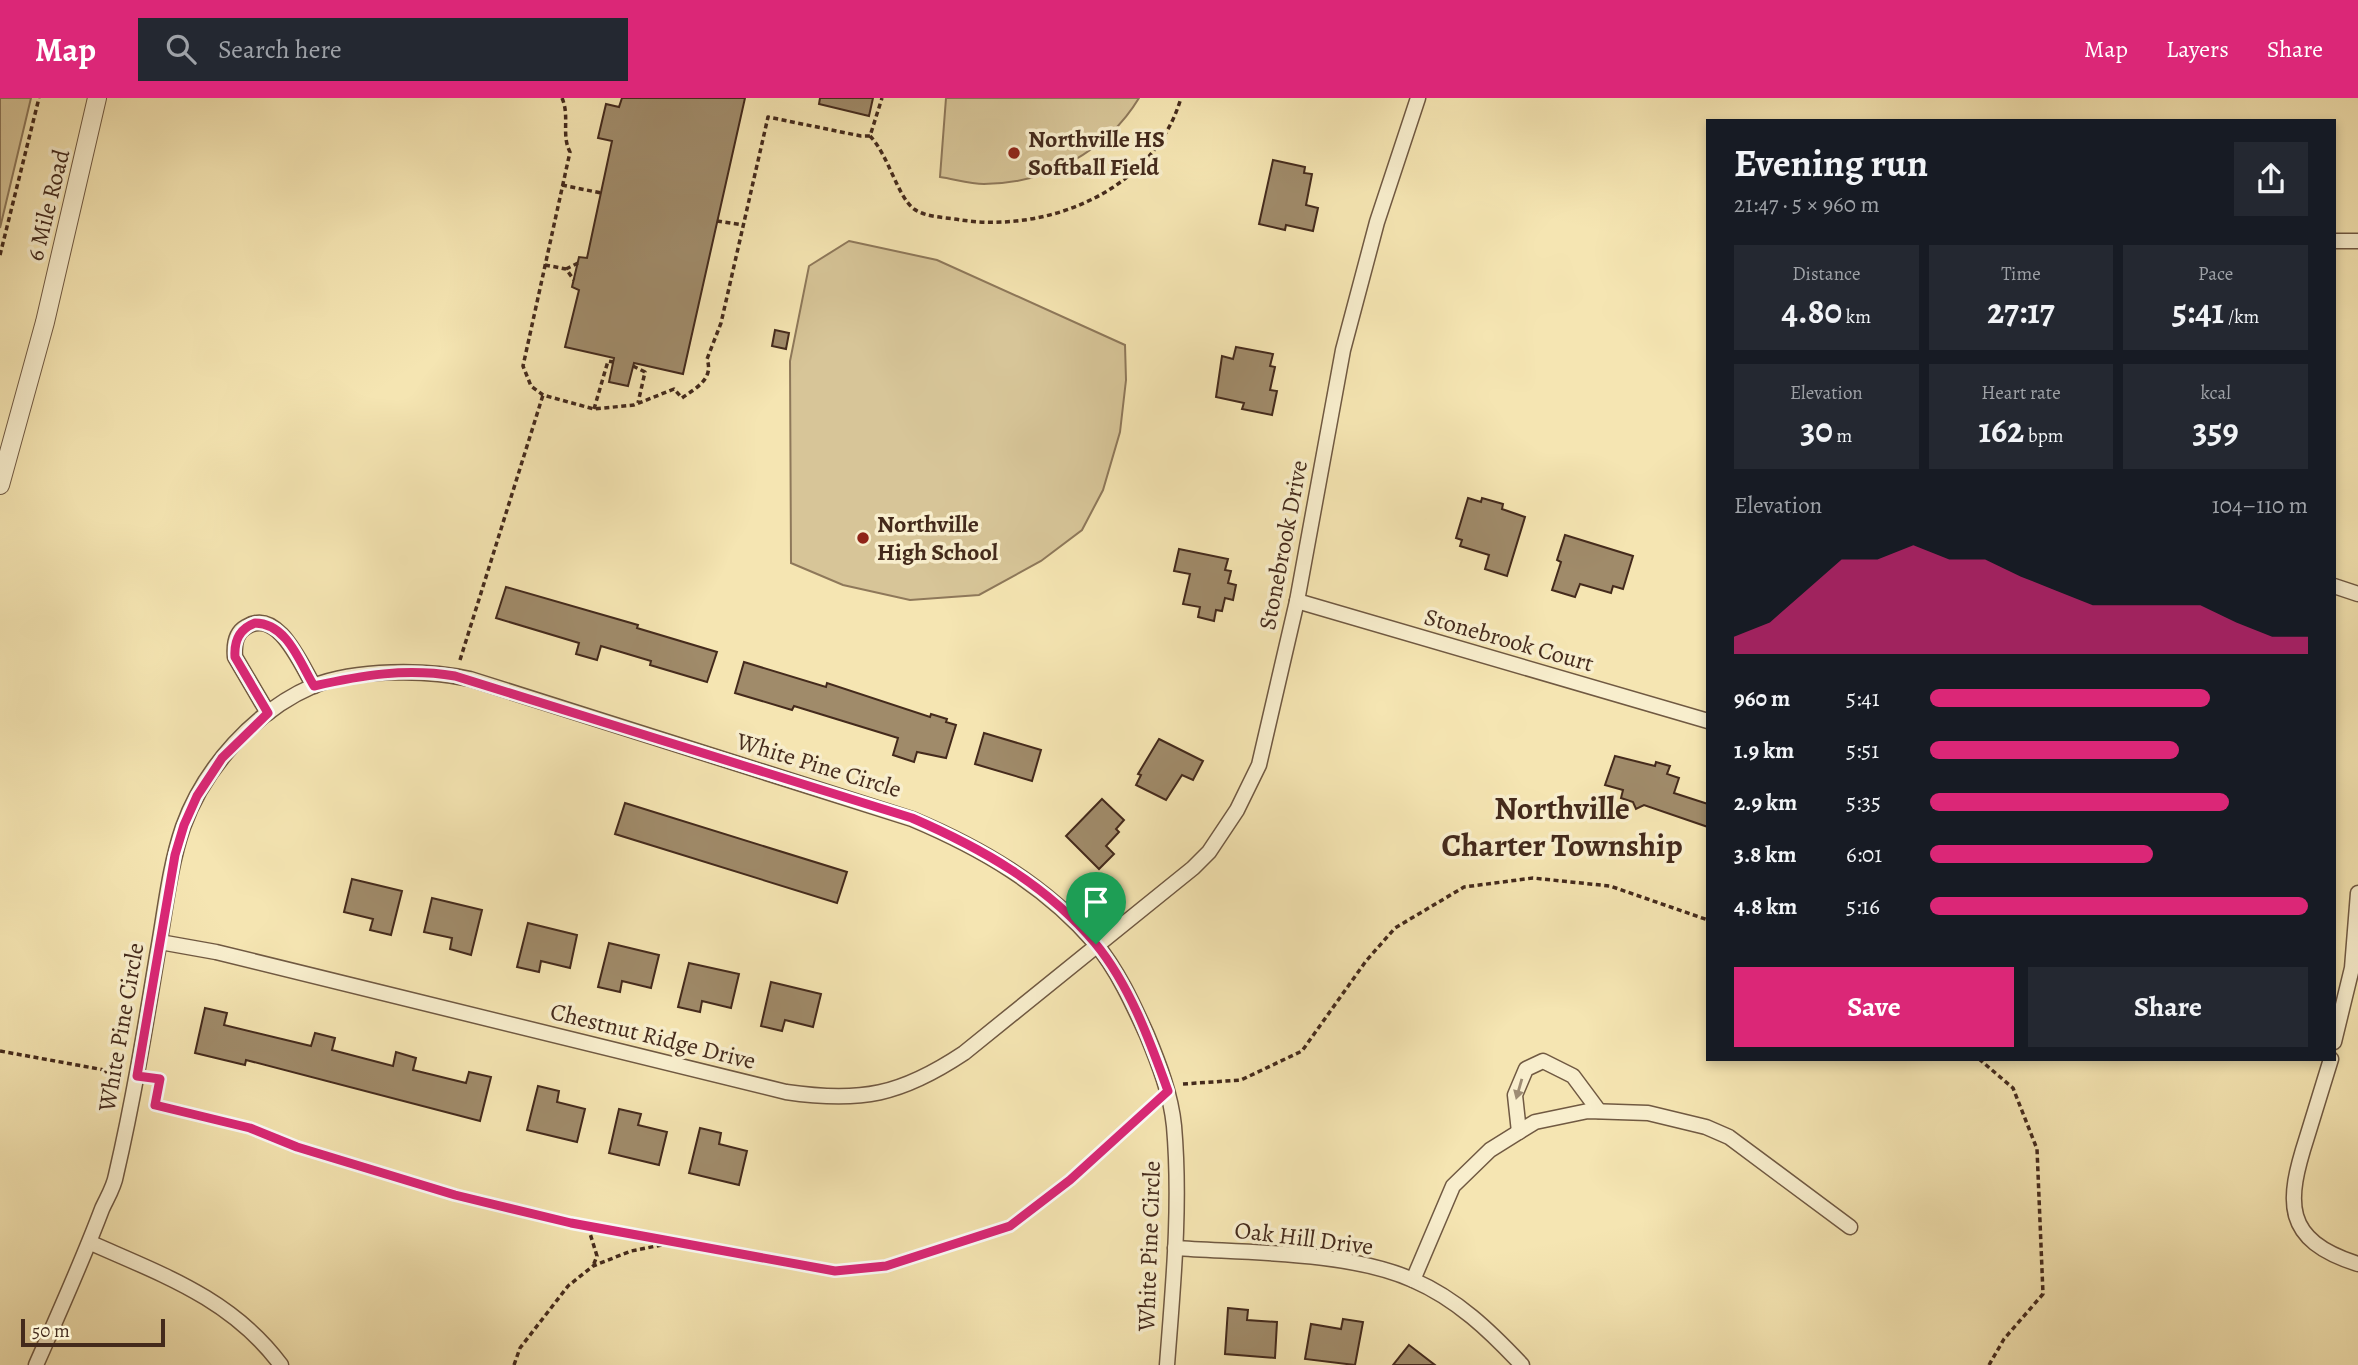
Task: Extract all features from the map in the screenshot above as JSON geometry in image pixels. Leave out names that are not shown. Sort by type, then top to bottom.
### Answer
[{"type":"street","name":"6 Mile Road","points":[[0,485],[45,322],[97,98]]},
{"type":"street","name":"Stonebrook Drive","points":[[1096,944],[1193,868],[1209,852],[1237,810],[1259,765],[1297,601],[1343,350],[1377,222],[1418,98]]},
{"type":"street","points":[[2336,241],[2357,239]]},
{"type":"street","points":[[2336,587],[2358,594]]},
{"type":"street","name":"Stonebrook Court","points":[[1297,601],[1706,721]]},
{"type":"street","points":[[268,713],[235,657],[234,646],[247,626],[263,623],[283,634],[314,686]]},
{"type":"street","name":"White Pine Circle","points":[[36,1365],[91,1243],[115,1179],[137,1076],[175,855],[197,796],[222,758],[268,713],[314,686],[375,673],[411,671],[455,676],[912,818],[1002,862],[1043,893],[1096,944],[1134,1006],[1168,1091],[1174,1125],[1175,1248],[1167,1365]]},
{"type":"street","points":[[2336,1033],[2356,948],[2358,893]]},
{"type":"street","name":"Chestnut Ridge Drive","points":[[160,942],[216,952],[786,1092],[832,1098],[878,1093],[903,1087],[931,1074],[964,1053],[1096,944]]},
{"type":"street","points":[[1519,1132],[1515,1095],[1526,1069],[1543,1061],[1573,1076],[1599,1111]]},
{"type":"street","points":[[2330,1061],[2294,1178],[2293,1205],[2300,1224],[2311,1240],[2327,1252],[2358,1264]]},
{"type":"street","points":[[1413,1280],[1453,1186],[1490,1150],[1535,1122],[1599,1111],[1648,1113],[1706,1126],[1729,1137],[1850,1227]]},
{"type":"street","points":[[91,1243],[190,1287],[232,1313],[267,1347],[281,1365]]},
{"type":"street","name":"Oak Hill Drive","points":[[1175,1248],[1332,1260],[1413,1280],[1468,1313],[1522,1365]]},
{"type":"path","points":[[0,255],[39,98]]},
{"type":"path","points":[[562,98],[567,110],[566,144],[570,152],[523,366],[531,386],[542,395],[594,409],[638,403],[674,389],[682,398],[705,382],[709,367],[707,359],[721,323],[768,117],[861,136],[870,135]]},
{"type":"path","points":[[870,135],[882,98]]},
{"type":"path","points":[[870,135],[886,156],[895,180],[913,208],[934,216],[1002,224],[1025,222],[1071,209],[1120,182],[1166,134],[1181,98]]},
{"type":"path","points":[[562,185],[601,193]]},
{"type":"path","points":[[717,220],[743,225]]},
{"type":"path","points":[[545,265],[566,269],[578,264]]},
{"type":"path","points":[[566,269],[574,280]]},
{"type":"path","points":[[594,409],[608,361],[614,362]]},
{"type":"path","points":[[633,366],[645,372],[638,403]]},
{"type":"path","points":[[455,676],[542,395]]},
{"type":"path","points":[[0,1051],[160,1079],[155,1105],[250,1128],[297,1147],[455,1195],[588,1227],[835,1271],[886,1266],[1010,1226],[1070,1180],[1168,1091],[1181,1084],[1241,1080],[1302,1051],[1366,961],[1395,928],[1464,887],[1533,878],[1610,886],[1706,919]]},
{"type":"path","points":[[1981,1061],[2012,1088],[2037,1149],[2043,1294],[2004,1339],[1989,1365]]},
{"type":"path","points":[[588,1227],[597,1256],[593,1266]]},
{"type":"path","points":[[514,1365],[520,1348],[568,1286],[593,1266],[631,1251],[672,1243]]},
{"type":"shaded area","points":[[0,98],[31,98],[0,228]]},
{"type":"shaded area","name":"Northville HS Softball Field","points":[[946,98],[1139,98],[1110,134],[1073,161],[1030,178],[984,184],[940,177]]},
{"type":"shaded area","points":[[849,241],[937,260],[1125,345],[1126,380],[1120,432],[1103,490],[1082,530],[1041,561],[979,595],[910,600],[843,585],[791,563],[790,361],[809,266]]},
{"type":"building","points":[[622,98],[745,98],[683,374],[634,363],[628,386],[609,382],[614,358],[565,347],[579,290],[572,287],[579,257],[587,258],[612,141],[598,138],[606,104],[619,107]]},
{"type":"building","points":[[820,98],[873,98],[869,116],[819,104]]},
{"type":"building","points":[[1273,160],[1305,167],[1304,173],[1312,174],[1306,205],[1318,208],[1313,231],[1286,225],[1285,230],[1259,224]]},
{"type":"building","points":[[775,330],[789,333],[786,349],[772,346]]},
{"type":"building","points":[[1236,347],[1273,354],[1270,366],[1275,367],[1270,390],[1277,391],[1272,415],[1242,409],[1244,403],[1216,397],[1222,356],[1233,359]]},
{"type":"building","points":[[1468,498],[1481,502],[1482,498],[1503,504],[1502,509],[1525,517],[1507,576],[1485,569],[1489,555],[1460,546],[1462,540],[1456,538]]},
{"type":"building","points":[[1565,535],[1633,556],[1623,589],[1613,586],[1611,593],[1580,584],[1575,597],[1552,590],[1561,562],[1557,560]]},
{"type":"building","points":[[1179,549],[1228,559],[1225,570],[1231,571],[1228,583],[1236,585],[1233,600],[1225,598],[1222,611],[1216,610],[1214,621],[1198,617],[1200,607],[1183,604],[1190,574],[1174,571]]},
{"type":"building","points":[[506,587],[638,625],[637,628],[717,652],[707,682],[650,665],[651,661],[601,646],[597,660],[576,654],[579,643],[496,618]]},
{"type":"building","points":[[744,662],[826,687],[827,683],[930,717],[931,714],[947,719],[946,722],[956,725],[946,758],[917,752],[914,762],[893,755],[898,738],[794,706],[792,710],[735,693]]},
{"type":"building","points":[[984,733],[1041,750],[1032,781],[975,764]]},
{"type":"building","points":[[1159,739],[1203,761],[1193,780],[1182,775],[1166,800],[1136,785],[1141,775],[1138,774]]},
{"type":"building","points":[[1615,756],[1655,766],[1656,762],[1670,766],[1667,774],[1679,778],[1674,793],[1706,803],[1706,826],[1644,805],[1636,809],[1633,802],[1621,798],[1623,790],[1605,785]]},
{"type":"building","points":[[1102,799],[1124,820],[1116,829],[1119,832],[1106,846],[1114,854],[1099,869],[1066,836]]},
{"type":"building","points":[[625,803],[847,872],[837,903],[615,834]]},
{"type":"building","points":[[352,879],[402,891],[391,935],[370,930],[373,919],[344,912]]},
{"type":"building","points":[[432,898],[482,910],[471,955],[450,949],[452,938],[424,932]]},
{"type":"building","points":[[528,923],[577,935],[570,968],[541,961],[539,972],[517,967]]},
{"type":"building","points":[[609,943],[659,955],[651,988],[622,981],[620,992],[598,987]]},
{"type":"building","points":[[689,963],[739,974],[731,1008],[702,1001],[700,1012],[678,1007]]},
{"type":"building","points":[[771,982],[821,994],[813,1027],[785,1020],[782,1031],[761,1026]]},
{"type":"building","points":[[205,1008],[227,1013],[224,1025],[311,1046],[315,1033],[335,1038],[332,1050],[393,1066],[396,1052],[416,1058],[413,1070],[466,1083],[469,1072],[491,1077],[480,1121],[246,1060],[245,1065],[195,1053]]},
{"type":"building","points":[[538,1086],[559,1091],[557,1102],[585,1109],[577,1142],[527,1130]]},
{"type":"building","points":[[619,1109],[641,1114],[638,1125],[667,1132],[659,1165],[609,1153]]},
{"type":"building","points":[[700,1128],[721,1133],[719,1144],[747,1151],[739,1185],[689,1173]]},
{"type":"building","points":[[1228,1308],[1248,1310],[1247,1320],[1277,1322],[1275,1358],[1225,1354]]},
{"type":"building","points":[[1343,1319],[1363,1322],[1355,1365],[1305,1359],[1311,1324],[1341,1329]]},
{"type":"building","points":[[1409,1345],[1435,1365],[1393,1365]]},
{"type":"place","name":"Northville HS Softball Field","points":[[1014,153]]},
{"type":"place","name":"Northville High School","points":[[863,538]]},
{"type":"district","name":"Northville Charter Township","points":[[1562,826]]},
{"type":"route","points":[[255,623],[271,625],[283,634],[314,686],[375,673],[411,671],[470,679],[912,818],[1002,862],[1043,893],[1096,944],[1134,1006],[1168,1091],[1070,1180],[1010,1226],[886,1266],[835,1271],[571,1223],[455,1195],[297,1147],[250,1128],[155,1105],[160,1079],[137,1076],[175,855],[184,825],[197,796],[222,758],[268,713],[235,657],[234,646],[238,636],[247,626],[255,623]]}]
